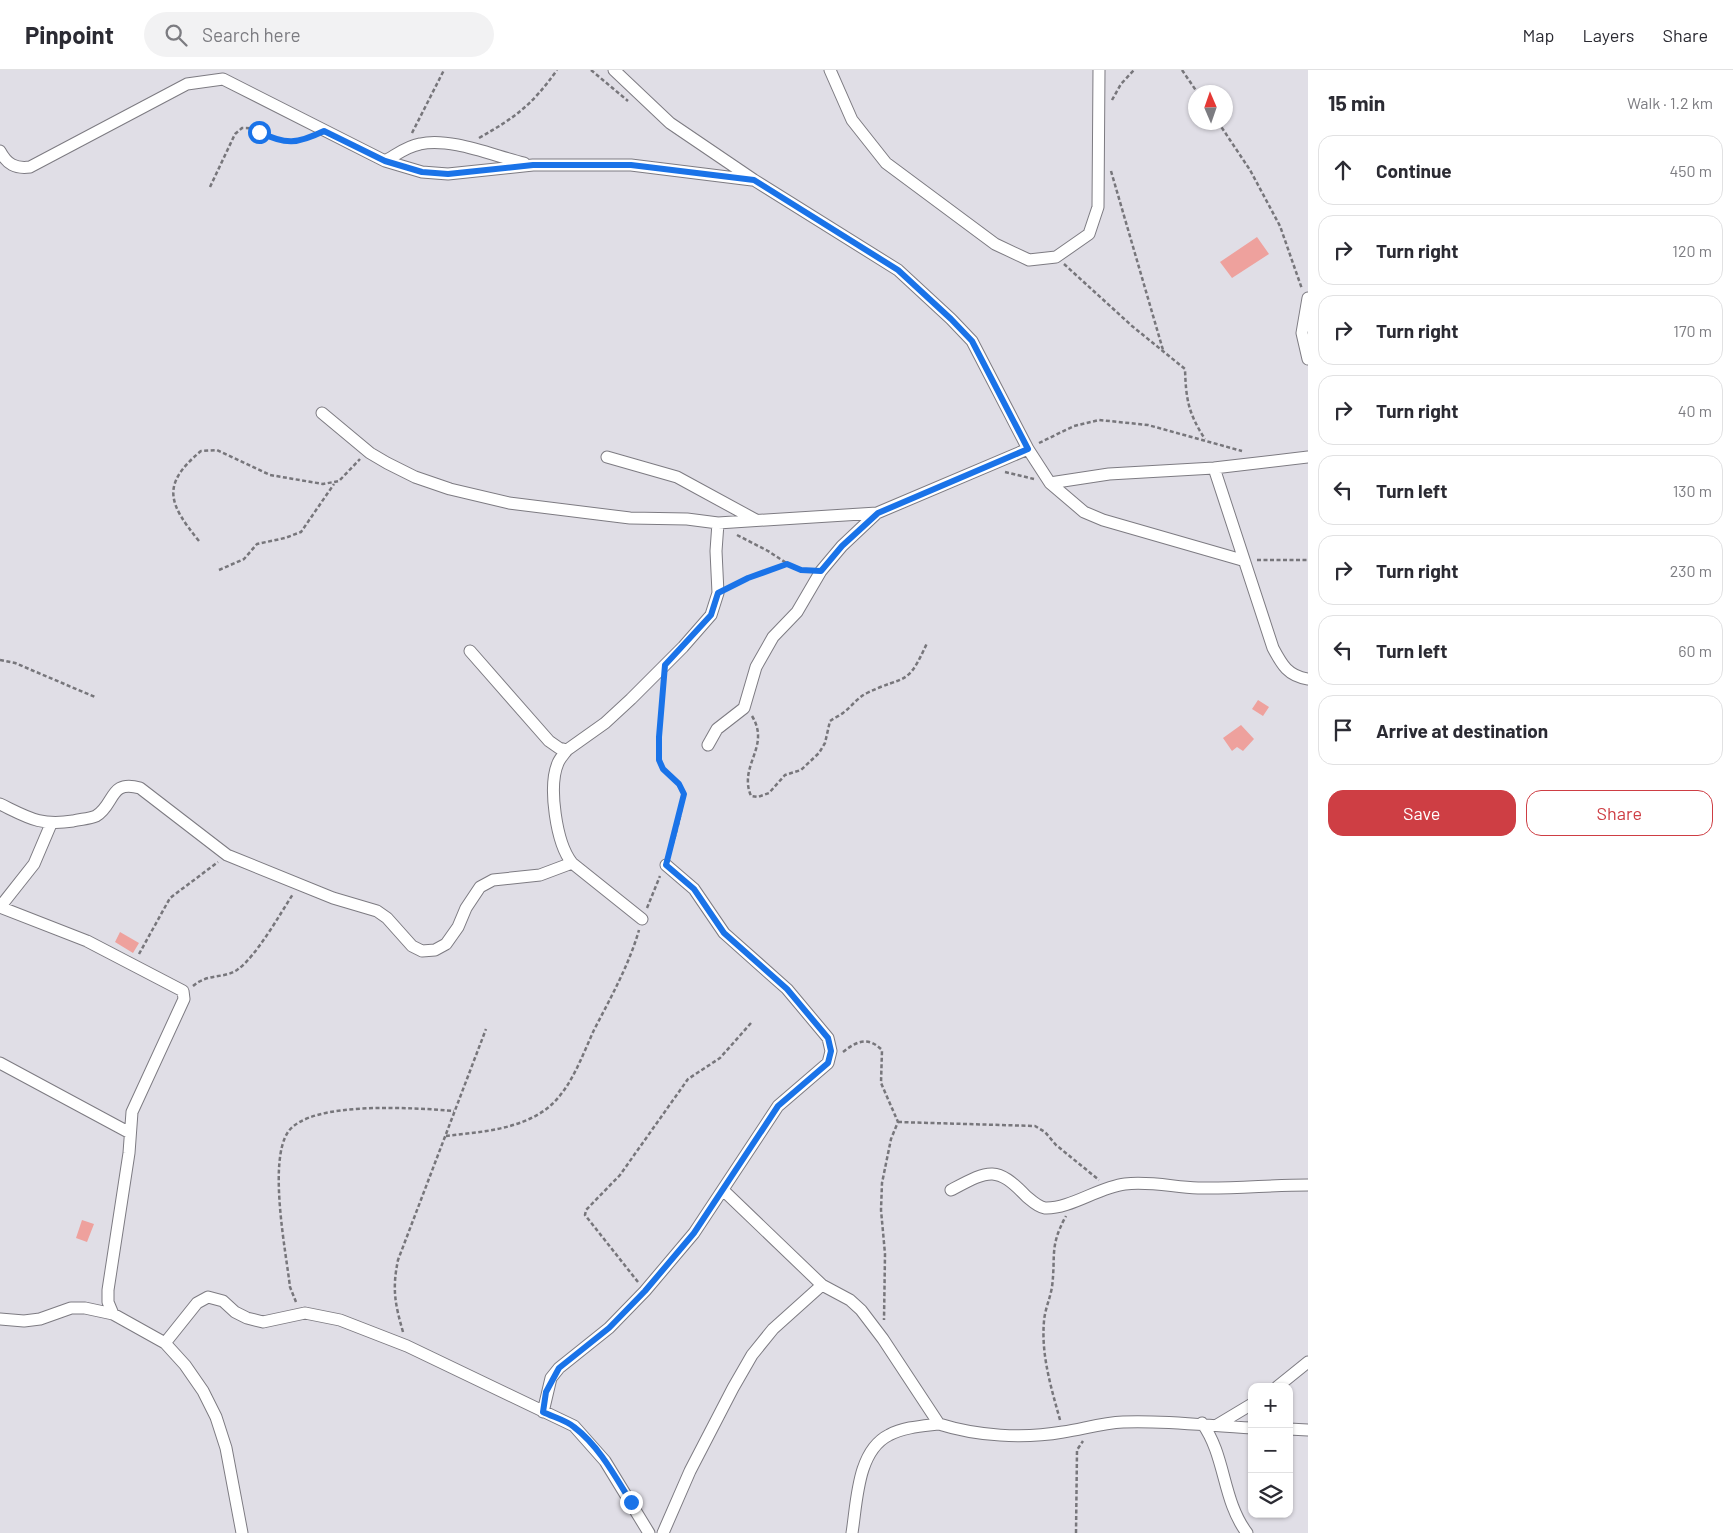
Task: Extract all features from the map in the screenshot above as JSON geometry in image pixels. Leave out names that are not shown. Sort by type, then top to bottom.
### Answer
[{"type":"street","points":[[614,70],[670,123],[754,180],[898,270],[951,319],[972,341],[1028,449],[1050,483],[1073,504],[1090,515],[1242,560]]},
{"type":"street","points":[[830,70],[852,120],[886,163],[995,244],[1029,260],[1056,257],[1089,234],[1095,221],[1098,207],[1099,70]]},
{"type":"street","points":[[0,151],[11,166],[20,168],[30,167],[187,84],[212,79],[223,79],[235,83],[324,131],[385,161],[422,172],[448,174],[533,165],[661,167],[754,180]]},
{"type":"street","points":[[385,161],[403,150],[430,142],[462,147],[533,165]]},
{"type":"street","points":[[1307,300],[1302,332],[1308,359]]},
{"type":"street","points":[[322,413],[370,453],[415,477],[450,489],[509,503],[596,516],[687,519],[718,523],[878,513]]},
{"type":"street","points":[[708,745],[717,729],[744,708],[750,684],[763,652],[773,637],[798,612],[821,571],[842,546],[878,513],[950,481],[990,467],[1028,449]]},
{"type":"street","points":[[607,457],[677,477],[758,521]]},
{"type":"street","points":[[1050,483],[1109,474],[1214,468],[1308,457]]},
{"type":"street","points":[[1214,468],[1242,560],[1273,648],[1283,667],[1297,677],[1308,679]]},
{"type":"street","points":[[642,918],[572,863],[565,854],[556,824],[555,772],[558,762],[567,750],[605,723],[665,665],[711,615],[718,593],[716,551],[718,523]]},
{"type":"street","points":[[470,651],[549,741],[559,748],[567,750]]},
{"type":"street","points":[[0,804],[39,822],[51,824],[95,816],[122,786],[129,785],[151,795],[195,832],[227,855],[300,885],[377,911],[387,918],[412,946],[422,951],[435,950],[446,944],[458,927],[466,908],[480,886],[493,880],[540,875],[572,863]]},
{"type":"street","points":[[51,824],[34,864],[0,907],[87,941],[183,991],[184,999],[132,1112],[108,1290],[108,1302],[113,1314]]},
{"type":"street","points":[[543,1412],[549,1385],[559,1368],[609,1328],[645,1291],[694,1233],[761,1128],[778,1106],[828,1063],[831,1051],[828,1038],[787,989],[724,933],[694,889],[666,865]]},
{"type":"street","points":[[0,1062],[130,1132]]},
{"type":"street","points":[[951,1190],[993,1173],[1010,1180],[1031,1201],[1043,1208],[1076,1200],[1108,1188],[1144,1183],[1197,1188],[1308,1185]]},
{"type":"street","points":[[723,1190],[822,1286],[850,1300],[861,1310],[883,1339],[939,1424]]},
{"type":"street","points":[[663,1533],[690,1471],[752,1355],[773,1330],[822,1286]]},
{"type":"street","points":[[165,1343],[197,1303],[208,1297],[223,1302],[235,1312],[247,1318],[262,1322],[305,1313],[340,1320],[407,1346],[574,1426],[605,1461],[649,1533]]},
{"type":"street","points":[[0,1318],[24,1322],[40,1319],[72,1308],[113,1314],[165,1343],[185,1365],[203,1391],[216,1417],[226,1448],[242,1533]]},
{"type":"street","points":[[1283,1383],[1308,1362]]},
{"type":"street","points":[[1218,1425],[1248,1406]]},
{"type":"street","points":[[852,1533],[863,1474],[874,1447],[889,1435],[913,1427],[939,1424],[967,1431],[1010,1434],[1064,1432],[1122,1422],[1202,1423],[1248,1428]]},
{"type":"street","points":[[1202,1423],[1216,1447],[1228,1498],[1247,1533]]},
{"type":"street","points":[[1293,1429],[1308,1430]]},
{"type":"path","points":[[403,150],[444,70]]},
{"type":"path","points":[[462,147],[512,120],[523,111],[557,70]]},
{"type":"path","points":[[1107,108],[1121,84],[1134,70]]},
{"type":"path","points":[[1182,70],[1192,85]]},
{"type":"path","points":[[210,187],[235,134],[242,128],[249,128],[283,142],[301,141],[324,131]]},
{"type":"path","points":[[1223,130],[1250,170],[1280,226],[1307,300]]},
{"type":"path","points":[[1110,164],[1162,350]]},
{"type":"path","points":[[1056,257],[1132,326],[1185,370],[1186,399],[1192,419],[1206,440]]},
{"type":"path","points":[[1028,449],[1074,426],[1099,420],[1148,426],[1206,440],[1248,453]]},
{"type":"path","points":[[199,541],[179,517],[173,500],[173,487],[177,477],[201,451],[217,450],[270,475],[323,484],[334,484]]},
{"type":"path","points":[[219,570],[240,562],[257,544],[285,538],[300,532],[334,484],[357,460],[370,453]]},
{"type":"path","points":[[990,467],[1050,483]]},
{"type":"path","points":[[718,523],[787,564],[801,570],[821,571]]},
{"type":"path","points":[[1242,560],[1308,560]]},
{"type":"path","points":[[718,593],[748,578],[787,564]]},
{"type":"path","points":[[744,708],[754,720],[759,732],[759,743],[747,780],[751,796],[758,798],[769,793],[785,776],[801,770],[819,753],[825,743],[830,721],[843,713],[856,699],[907,678],[927,643]]},
{"type":"path","points":[[0,660],[15,663],[95,697]]},
{"type":"path","points":[[446,1136],[514,1125],[546,1110],[561,1095],[576,1070],[632,954],[642,918],[666,865],[684,794],[679,784],[663,769],[659,760],[665,665]]},
{"type":"path","points":[[133,964],[170,898],[227,855]]},
{"type":"path","points":[[183,991],[206,977],[237,970],[262,940],[300,885]]},
{"type":"path","points":[[645,1291],[585,1215],[586,1210],[620,1175],[688,1079],[720,1058],[751,1023]]},
{"type":"path","points":[[407,1346],[394,1302],[393,1282],[398,1260],[416,1207],[446,1136],[486,1029]]},
{"type":"path","points":[[828,1063],[855,1043],[867,1041],[876,1044],[882,1050],[881,1083],[883,1092],[897,1115],[898,1122],[891,1138],[882,1183],[881,1210],[885,1254],[883,1339]]},
{"type":"path","points":[[305,1313],[296,1303],[290,1287],[278,1175],[280,1150],[288,1133],[300,1121],[315,1115],[346,1110],[386,1108],[454,1111]]},
{"type":"path","points":[[898,1122],[1035,1126],[1108,1188]]},
{"type":"path","points":[[1064,1432],[1046,1365],[1044,1333],[1046,1311],[1052,1286],[1053,1246],[1057,1232],[1076,1200]]},
{"type":"path","points":[[1076,1533],[1077,1450],[1097,1425]]},
{"type":"building","points":[[1257,237],[1269,254],[1232,278],[1220,262]]},
{"type":"building","points":[[1258,700],[1269,707],[1263,716],[1252,709]]},
{"type":"building","points":[[1241,725],[1254,739],[1243,751],[1237,747],[1232,751],[1223,738]]},
{"type":"building","points":[[120,932],[139,943],[133,953],[115,942]]},
{"type":"building","points":[[82,1220],[94,1224],[87,1242],[76,1238]]},
{"type":"route","points":[[259,132],[283,142],[293,142],[301,141],[324,131],[385,161],[422,172],[448,174],[533,165],[631,165],[661,167],[754,180],[898,270],[951,319],[972,341],[1028,449],[990,467],[950,481],[878,513],[842,546],[821,571],[801,570],[787,564],[748,578],[718,593],[717,602],[711,615],[665,665],[659,760],[663,769],[679,784],[684,794],[672,848],[666,865],[694,889],[724,933],[787,989],[828,1038],[831,1051],[828,1063],[778,1106],[761,1128],[694,1233],[645,1291],[609,1328],[569,1358],[551,1378],[546,1392],[543,1412],[574,1426],[605,1461],[631,1502]]}]
